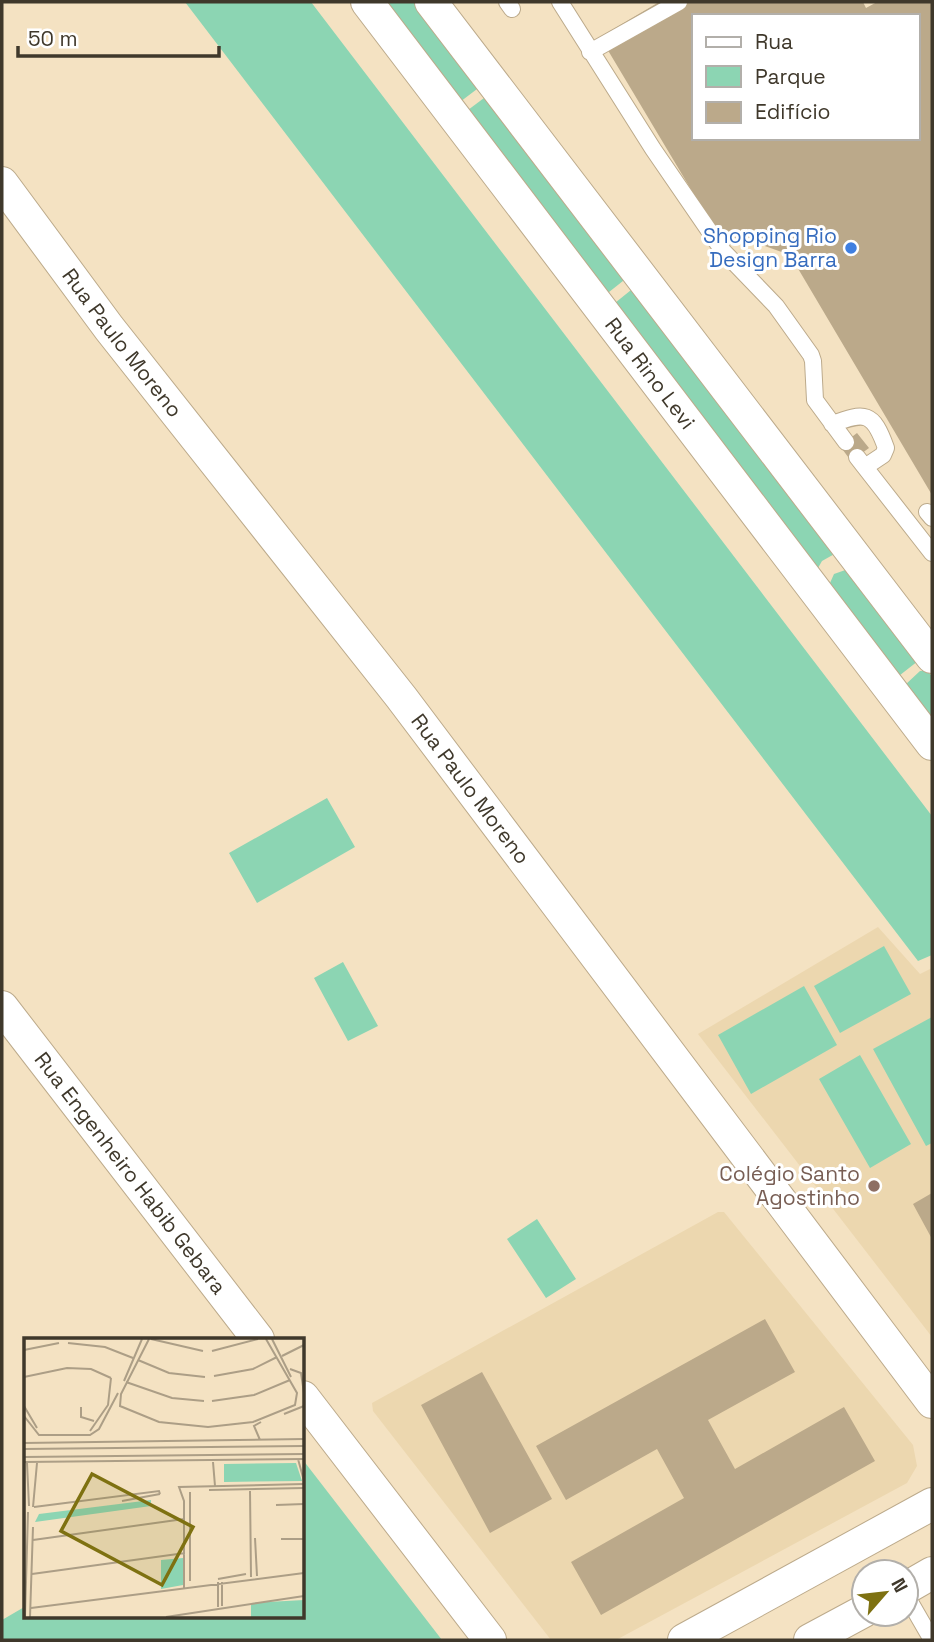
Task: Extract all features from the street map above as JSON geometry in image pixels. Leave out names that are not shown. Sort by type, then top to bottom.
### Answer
[{"type":"street","name":"Rua Rino Levi","points":[[367,2],[932,744]]},
{"type":"street","points":[[431,2],[932,657]]},
{"type":"street","name":"Rua Paulo Moreno","points":[[2,183],[109,328],[401,697],[932,1402]]},
{"type":"street","points":[[814,589],[830,568],[853,555]]},
{"type":"street","name":"Rua Engenheiro Habib Gebara","points":[[2,1007],[257,1338]]},
{"type":"street","points":[[304,1398],[490,1640]]},
{"type":"street","points":[[684,1640],[932,1504]]},
{"type":"street","points":[[810,1640],[850,1619]]},
{"type":"lane","points":[[560,2],[653,149],[723,251],[776,306],[811,355],[815,400],[846,442]]},
{"type":"lane","points":[[590,52],[679,2]]},
{"type":"lane","points":[[831,424],[858,415],[872,422],[886,448],[883,455],[861,462],[932,553]]},
{"type":"lane","points":[[920,1619],[932,1640]]},
{"type":"shaded area","name":"Colégio Santo Agostinho","points":[[878,927],[920,974],[932,968],[932,1337],[698,1034]]},
{"type":"shaded area","points":[[718,1212],[724,1212],[913,1445],[917,1466],[907,1483],[616,1640],[551,1640],[373,1411],[372,1403]]},
{"type":"green space","points":[[185,2],[311,2],[932,816],[932,955],[918,961]]},
{"type":"green space","points":[[376,2],[417,2],[481,86],[456,105]]},
{"type":"green space","points":[[488,95],[628,277],[604,296],[464,113]]},
{"type":"green space","points":[[636,286],[838,552],[822,561],[814,575],[610,307]]},
{"type":"green space","points":[[851,568],[918,661],[895,679],[826,592],[834,574]]},
{"type":"green space","points":[[920,671],[927,671],[932,676],[932,728],[905,685]]},
{"type":"green space","points":[[327,798],[355,847],[257,903],[229,853]]},
{"type":"green space","points":[[884,946],[911,994],[840,1033],[814,986]]},
{"type":"green space","points":[[343,962],[378,1026],[348,1041],[314,978]]},
{"type":"green space","points":[[804,986],[837,1045],[751,1094],[718,1035]]},
{"type":"green space","points":[[932,1017],[932,1143],[926,1146],[873,1049]]},
{"type":"green space","points":[[860,1055],[911,1144],[870,1168],[819,1079]]},
{"type":"green space","points":[[537,1219],[576,1279],[546,1298],[507,1239]]},
{"type":"green space","points":[[304,1461],[442,1640],[2,1640],[2,1620],[24,1607],[24,1618],[304,1618]]},
{"type":"building","name":"Shopping Rio Design Barra","points":[[659,2],[863,2],[866,8],[877,2],[932,2],[932,495],[790,255],[751,241],[747,235],[726,248],[600,37]]},
{"type":"building","points":[[857,433],[869,448],[851,461],[840,446]]},
{"type":"building","points":[[932,1193],[932,1239],[913,1204]]},
{"type":"building","points":[[765,1319],[795,1372],[708,1420],[735,1469],[844,1407],[875,1461],[601,1615],[571,1562],[684,1498],[657,1449],[566,1500],[536,1446]]},
{"type":"building","points":[[482,1372],[552,1499],[490,1533],[421,1405]]},
{"type":"place","name":"Shopping Rio Design Barra","points":[[851,248]]},
{"type":"place","name":"Colégio Santo Agostinho","points":[[874,1186]]}]
